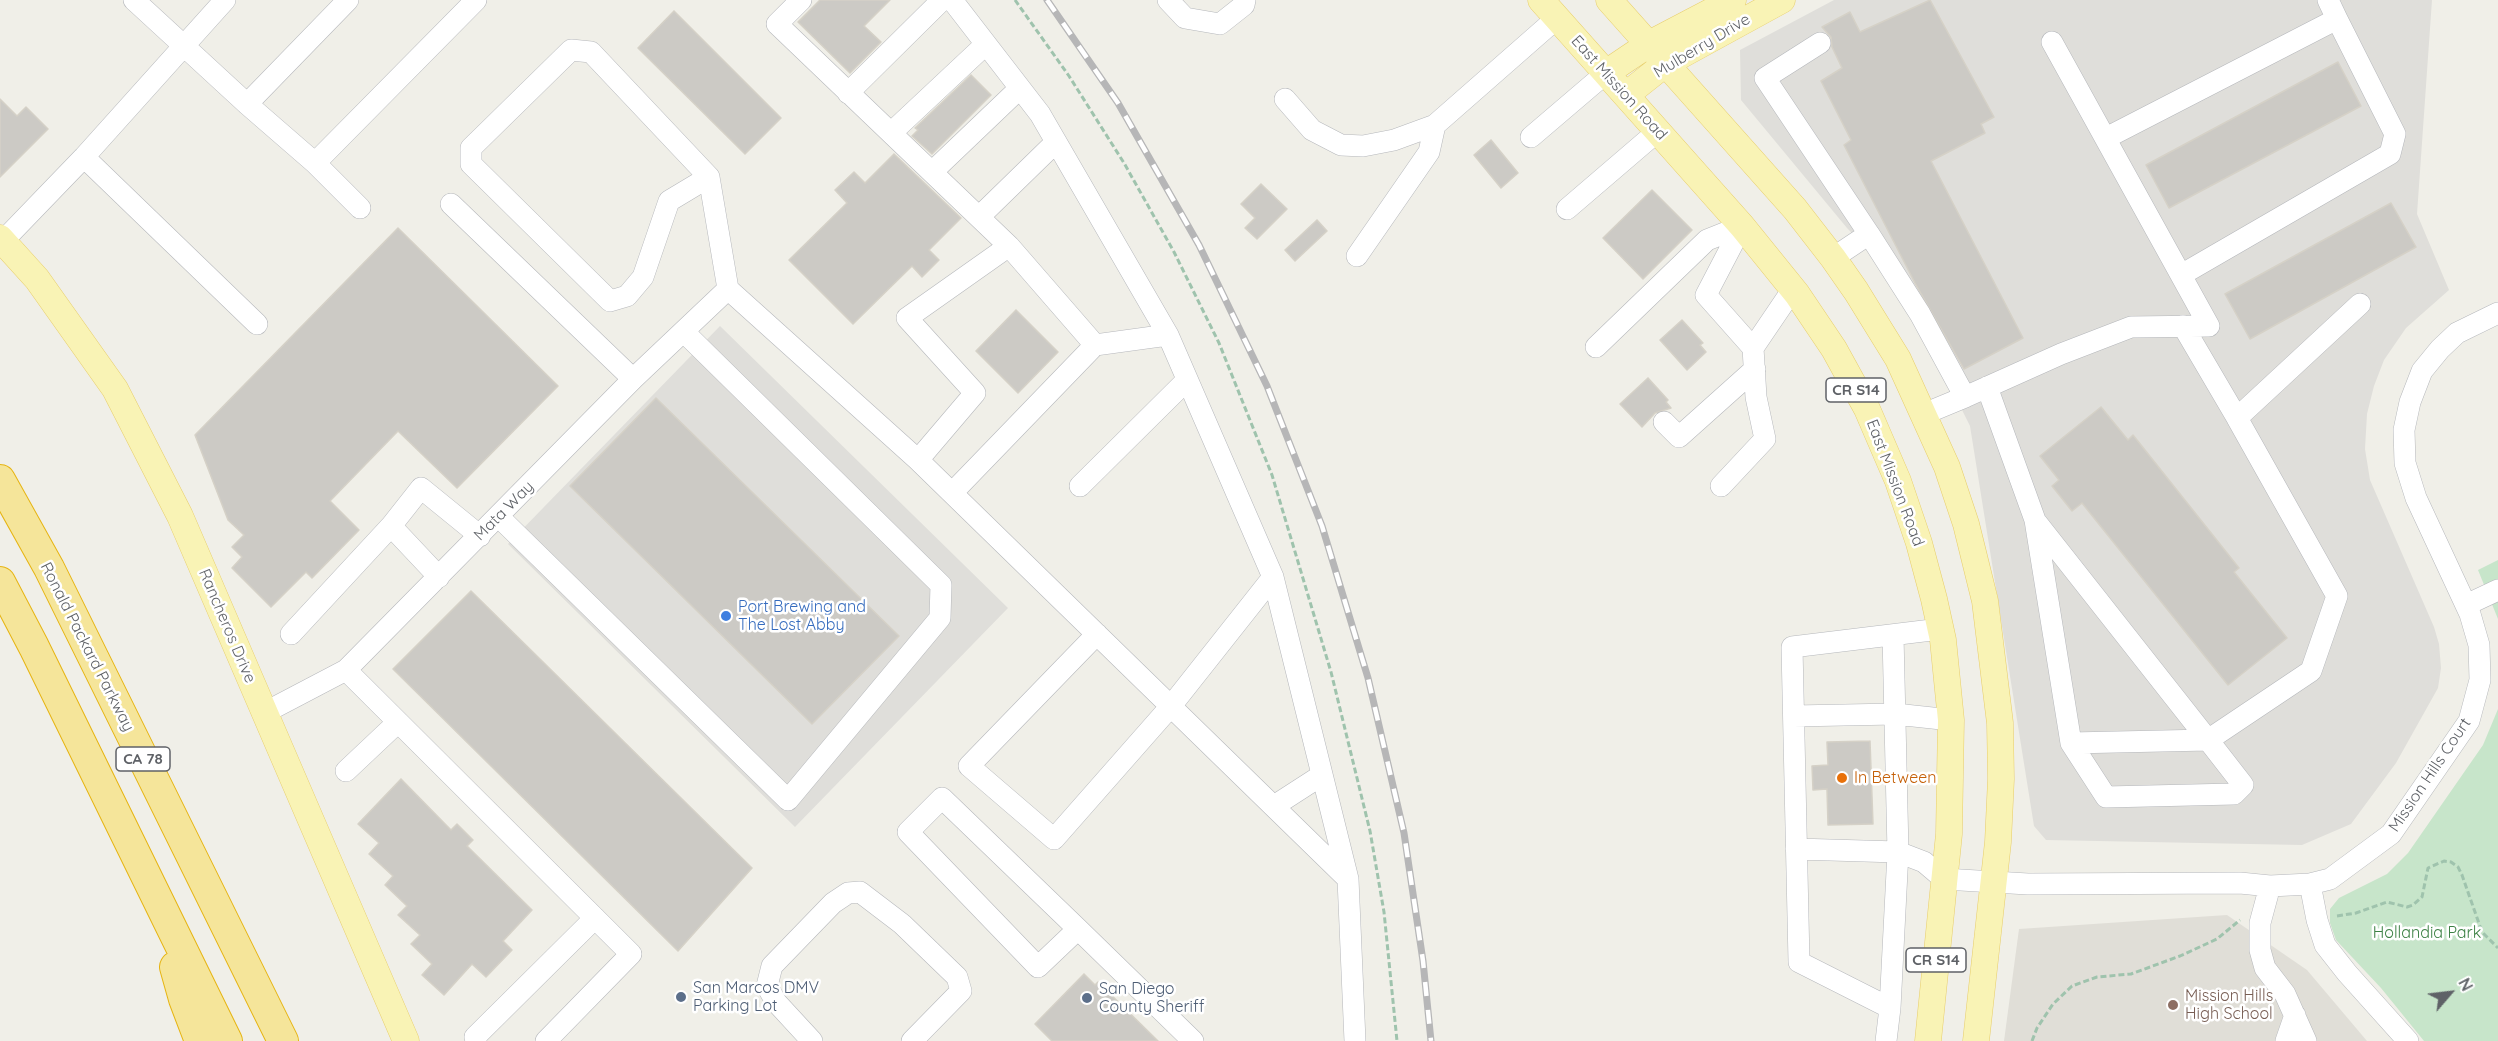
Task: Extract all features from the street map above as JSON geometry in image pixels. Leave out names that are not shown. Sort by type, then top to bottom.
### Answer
[{"type":"highway","name":"Ronald Packard Parkway","points":[[0,480],[49,568],[283,1041]]},
{"type":"highway","name":"CA 78","points":[[0,582],[227,1041]]},
{"type":"highway","points":[[155,895],[184,999],[200,1041]]},
{"type":"main road","name":"CR S14","points":[[1609,0],[1795,209],[1833,258],[1882,333],[1924,414],[1947,467],[1979,573],[1991,641],[2000,723],[2001,779],[1994,882],[1976,1041]]},
{"type":"main road","name":"Mulberry Drive","points":[[1626,95],[1665,64],[1782,0]]},
{"type":"main road","name":"Mulberry Drive","points":[[1606,73],[1649,44],[1722,3]]},
{"type":"main road","name":"East Mission Road","points":[[1549,9],[1742,226],[1793,289],[1834,349],[1856,389],[1898,481],[1919,543],[1940,629],[1951,720],[1949,834],[1928,1041]]},
{"type":"main road","name":"Rancheros Drive","points":[[1,240],[37,279],[115,389],[180,516],[406,1041]]},
{"type":"street","points":[[134,0],[315,163],[360,208]]},
{"type":"street","points":[[1,240],[84,157],[225,0]]},
{"type":"street","points":[[247,104],[348,0]]},
{"type":"street","points":[[315,163],[476,0]]},
{"type":"street","points":[[801,0],[777,24],[1009,246],[1095,345]]},
{"type":"street","points":[[849,93],[942,0]]},
{"type":"street","points":[[952,0],[1040,114],[1168,335],[1273,577],[1348,879],[1354,1041]]},
{"type":"street","points":[[1168,0],[1185,18],[1220,24],[1244,5],[1245,0]]},
{"type":"street","points":[[2181,275],[2390,154],[2395,134],[2328,0]]},
{"type":"street","points":[[1285,99],[1312,130],[1341,145],[1363,146],[1394,140],[1436,125],[1549,9]]},
{"type":"street","points":[[2106,138],[2337,19]]},
{"type":"street","points":[[1924,414],[2061,354],[2131,327],[2210,326],[2052,42]]},
{"type":"street","points":[[1820,43],[1765,78],[1920,314],[1965,397]]},
{"type":"street","points":[[891,133],[986,44]]},
{"type":"street","points":[[709,177],[669,201],[643,277],[627,296],[610,301],[471,164],[471,148],[571,50],[591,52],[709,177],[728,289],[918,460],[1348,879]]},
{"type":"street","points":[[1531,137],[1606,73]]},
{"type":"street","points":[[932,172],[1020,88]]},
{"type":"street","points":[[1357,256],[1429,152],[1436,125]]},
{"type":"street","points":[[1567,209],[1658,131]]},
{"type":"street","points":[[979,217],[1056,142]]},
{"type":"street","points":[[84,157],[257,324]]},
{"type":"street","points":[[451,204],[633,379]]},
{"type":"street","points":[[1596,347],[1707,240],[1742,226]]},
{"type":"street","points":[[1721,486],[1765,439],[1756,397],[1754,358],[1706,295],[1742,226]]},
{"type":"street","points":[[1833,258],[1869,234]]},
{"type":"street","points":[[918,460],[975,393],[907,318],[1009,246]]},
{"type":"street","name":"Mata Way","points":[[264,713],[346,670],[633,379],[728,289]]},
{"type":"street","points":[[1664,422],[1679,437],[1754,358],[1793,289]]},
{"type":"street","points":[[2237,418],[2360,304]]},
{"type":"street","name":"Mission Hills Court","points":[[1944,879],[1994,882],[2240,882],[2270,886],[2310,884],[2330,879],[2391,834],[2469,721],[2480,680],[2479,645],[2466,605],[2416,498],[2405,463],[2404,430],[2410,402],[2422,371],[2457,333],[2498,313]]},
{"type":"street","points":[[2071,743],[2208,740],[2311,671],[2337,596],[2183,326]]},
{"type":"street","points":[[499,517],[788,800],[940,618],[941,585],[684,332]]},
{"type":"street","points":[[952,493],[1095,345],[1168,335]]},
{"type":"street","points":[[1080,486],[1187,380]]},
{"type":"street","points":[[1987,387],[2035,520],[2071,743],[2106,797],[2234,794],[2243,785],[2035,520]]},
{"type":"street","points":[[291,634],[391,526],[421,488],[480,536]]},
{"type":"street","points":[[391,526],[438,577]]},
{"type":"street","points":[[1097,634],[969,766],[1054,839],[1171,706],[1273,577]]},
{"type":"street","points":[[2466,605],[2498,590]]},
{"type":"street","points":[[1890,1008],[1799,962],[1792,647],[1940,629]]},
{"type":"street","points":[[1886,1041],[1890,1008],[1898,852],[1893,635]]},
{"type":"street","points":[[346,670],[631,954],[546,1041]]},
{"type":"street","points":[[1794,716],[1895,714],[1951,720]]},
{"type":"street","points":[[346,771],[398,722]]},
{"type":"street","points":[[1274,806],[1322,775]]},
{"type":"street","points":[[1078,929],[1038,967],[908,832],[942,798],[1078,929],[1193,1041]]},
{"type":"street","points":[[1796,849],[1898,852],[1924,862],[1944,879]]},
{"type":"street","points":[[2310,884],[2325,945],[2347,973],[2409,1041]]},
{"type":"street","points":[[2270,886],[2260,923],[2260,950],[2265,968],[2285,994],[2306,1041]]},
{"type":"street","points":[[812,1041],[776,1002],[767,986],[772,966],[833,903],[848,893],[860,892],[902,924],[957,977],[962,992],[912,1041]]},
{"type":"street","points":[[476,1041],[475,1037],[595,918]]},
{"type":"street","points":[[2286,1041],[2295,1015]]},
{"type":"path","points":[[2329,917],[2356,913],[2387,902],[2407,907],[2412,905],[2422,897],[2428,868],[2444,861],[2451,862],[2462,874],[2482,932],[2498,948]]},
{"type":"path","points":[[2032,1041],[2037,1028],[2053,1004],[2072,986],[2097,977],[2131,974],[2180,956],[2217,939],[2241,918]]},
{"type":"shaded area","points":[[1834,0],[2432,0],[2417,214],[2449,290],[2406,328],[2384,360],[2367,414],[2365,449],[2370,480],[2434,627],[2439,644],[2441,668],[2438,688],[2396,763],[2351,824],[2302,845],[2046,840],[2034,826],[1970,426],[1882,264],[1847,228],[1741,100],[1740,50]]},
{"type":"shaded area","points":[[720,326],[1008,608],[795,827],[508,544]]},
{"type":"shaded area","name":"Mission Hills High School","points":[[2227,915],[2307,970],[2367,1041],[2004,1041],[2019,929]]},
{"type":"green space","points":[[2498,560],[2498,619],[2478,570]]},
{"type":"green space","name":"Hollandia Park","points":[[2498,709],[2498,1041],[2424,1041],[2381,988],[2336,940],[2330,923],[2330,909],[2339,898],[2387,874],[2408,853],[2483,745]]},
{"type":"building","points":[[820,0],[890,0],[864,26],[881,42],[850,73],[798,22]]},
{"type":"building","points":[[1930,0],[1994,117],[1981,124],[1985,133],[1931,161],[2023,338],[1964,369],[1915,283],[1844,145],[1851,140],[1821,81],[1842,68],[1832,47],[1831,37],[1822,27],[1850,12],[1860,32]]},
{"type":"building","points":[[674,11],[781,118],[745,154],[638,48]]},
{"type":"building","points":[[2338,62],[2361,106],[2169,208],[2146,165]]},
{"type":"building","points":[[971,75],[991,95],[932,154],[912,136],[918,130],[915,128]]},
{"type":"building","points":[[0,99],[17,116],[26,107],[48,129],[0,177]]},
{"type":"building","points":[[1491,140],[1518,173],[1501,188],[1474,155]]},
{"type":"building","points":[[894,154],[961,218],[929,250],[939,260],[922,277],[912,266],[853,324],[789,260],[847,203],[835,190],[854,172],[865,183]]},
{"type":"building","points":[[1261,184],[1287,209],[1257,239],[1245,228],[1255,218],[1241,204]]},
{"type":"building","points":[[1652,190],[1692,230],[1643,279],[1603,238]]},
{"type":"building","points":[[2391,203],[2416,247],[2250,339],[2225,294]]},
{"type":"building","points":[[1317,220],[1327,231],[1295,261],[1285,250]]},
{"type":"building","points":[[398,228],[558,386],[457,488],[398,431],[330,501],[359,530],[312,578],[306,572],[271,607],[232,568],[242,557],[232,547],[244,535],[228,520],[195,435]]},
{"type":"building","points":[[1016,310],[1058,352],[1018,393],[976,351]]},
{"type":"building","points":[[1682,320],[1703,343],[1700,345],[1706,352],[1687,370],[1660,340]]},
{"type":"building","points":[[1648,378],[1668,400],[1666,402],[1671,408],[1655,413],[1642,427],[1620,404]]},
{"type":"building","points":[[656,398],[899,636],[812,724],[570,486]]},
{"type":"building","points":[[2101,407],[2128,440],[2133,435],[2239,568],[2234,572],[2287,638],[2228,685],[2082,503],[2072,511],[2052,486],[2059,480],[2040,456]]},
{"type":"building","points":[[471,591],[752,868],[678,951],[393,669]]},
{"type":"building","name":"In Between","points":[[1870,741],[1873,824],[1828,825],[1827,789],[1813,790],[1812,766],[1828,765],[1827,742]]},
{"type":"building","points":[[401,779],[451,830],[457,824],[473,840],[467,846],[532,910],[503,941],[512,950],[486,977],[472,964],[444,995],[422,975],[432,964],[411,944],[420,935],[398,915],[407,906],[385,885],[393,876],[369,854],[379,843],[358,824]]},
{"type":"building","name":"San Diego County Sheriff","points":[[1084,974],[1095,985],[1098,982],[1158,1041],[1052,1041],[1035,1024]]},
{"type":"railway","points":[[1047,0],[1118,103],[1199,245],[1267,386],[1322,526],[1368,678],[1404,833],[1423,961],[1431,1041]]},
{"type":"place","name":"Port Brewing and The Lost Abby","points":[[726,616]]},
{"type":"place","name":"In Between","points":[[1842,778]]},
{"type":"place","name":"San Marcos DMV Parking Lot","points":[[681,997]]},
{"type":"place","name":"San Diego County Sheriff","points":[[1087,998]]},
{"type":"place","name":"Mission Hills High School","points":[[2173,1005]]}]
